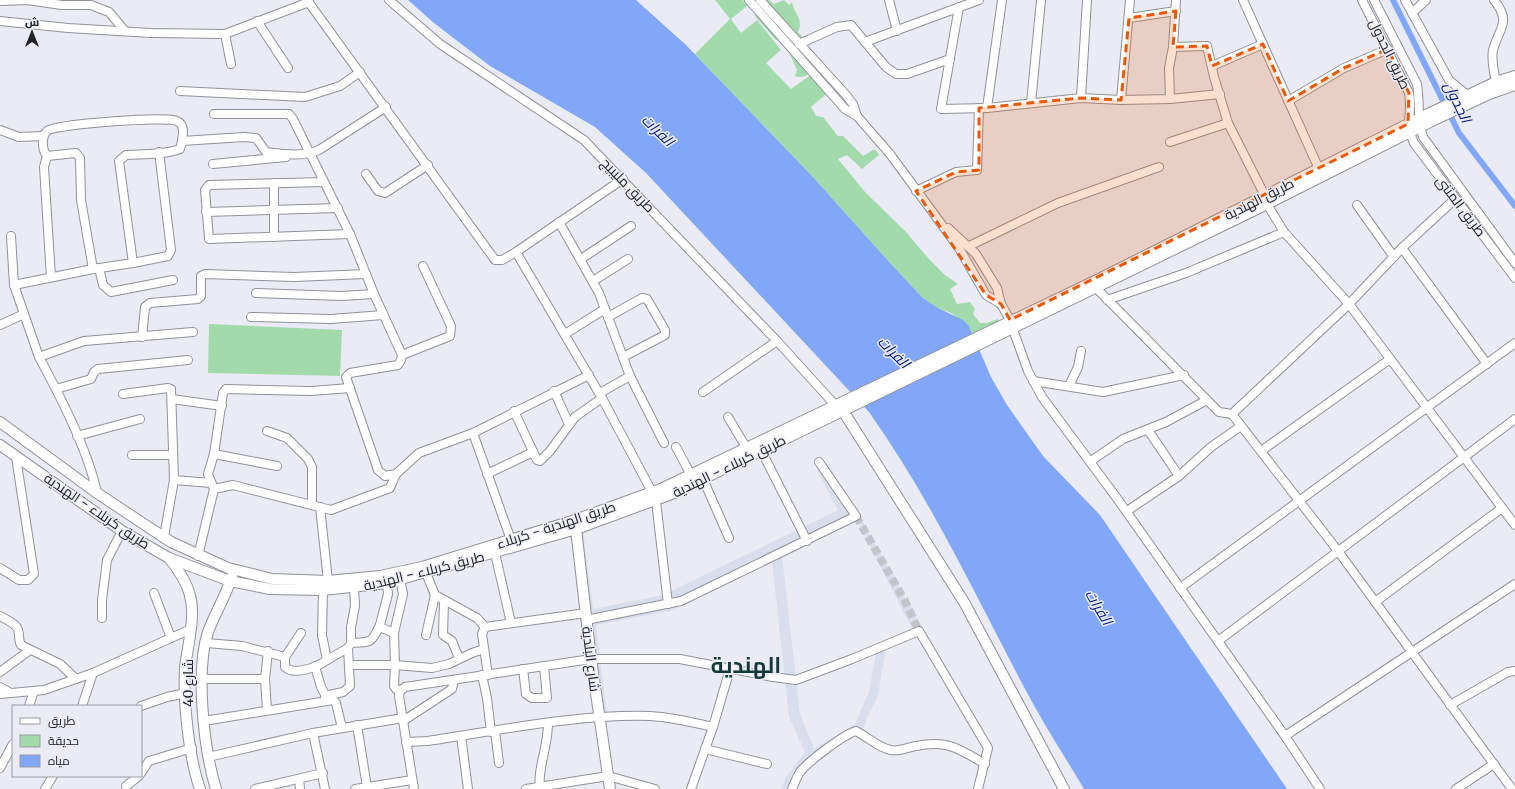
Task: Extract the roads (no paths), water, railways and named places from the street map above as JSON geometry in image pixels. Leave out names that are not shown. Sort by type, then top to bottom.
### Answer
[{"type":"main road","name":"طريق الهندية","points":[[1459,104],[1467,95],[1496,82],[1515,76]]},
{"type":"main road","name":"طريق الهندية","points":[[1008,325],[1096,288],[1435,115],[1459,104],[1515,84]]},
{"type":"main road","name":"طريق الهندية","points":[[1008,325],[1097,280],[1266,200],[1319,169],[1409,129]]},
{"type":"main road","name":"طريق كربلاء - الهندية","points":[[0,445],[122,531],[170,558],[230,581],[260,588],[325,585],[354,587],[387,583],[426,573],[576,530],[654,497],[704,479],[762,452],[839,408],[1008,325]]},
{"type":"main road","name":"طريق الهندية - كربلاء","points":[[0,422],[97,493],[164,537],[198,556],[234,570],[262,577],[296,580],[325,585],[380,576],[415,568],[654,497],[691,475],[746,448],[839,408]]},
{"type":"main road","points":[[839,408],[964,602],[1064,789]]},
{"type":"main road","points":[[39,472],[45,472],[50,469],[50,458]]},
{"type":"main road","points":[[65,490],[64,485],[66,480],[70,477],[76,477]]},
{"type":"main road","name":"شارع البلدية","points":[[576,530],[591,659],[610,789]]},
{"type":"main road","name":"شارع 40","points":[[170,558],[182,574],[189,587],[192,609],[191,629],[185,667],[186,693],[192,748],[200,789]]},
{"type":"main road","name":"شارع 40","points":[[216,789],[205,743],[202,666],[208,634],[234,570]]},
{"type":"main road","points":[[260,588],[259,583],[262,577]]},
{"type":"main road","points":[[185,667],[202,666]]},
{"type":"street","points":[[0,1],[26,0],[62,5],[91,5],[109,12],[125,31]]},
{"type":"street","name":"طريق مليبيج","points":[[389,0],[446,48],[584,140],[623,179],[839,408]]},
{"type":"street","points":[[749,0],[845,109],[857,116],[890,154],[959,248],[986,295],[1001,304]]},
{"type":"street","points":[[760,0],[846,95],[853,104],[857,116]]},
{"type":"street","points":[[889,0],[897,31]]},
{"type":"street","points":[[865,42],[978,0]]},
{"type":"street","points":[[916,191],[956,172],[977,170],[983,108],[1002,0]]},
{"type":"street","points":[[1031,103],[1041,0]]},
{"type":"street","points":[[1081,98],[1087,0]]},
{"type":"street","points":[[1121,100],[1130,18],[1130,0]]},
{"type":"street","points":[[1170,100],[1169,68],[1173,47],[1176,0]]},
{"type":"street","points":[[1243,0],[1319,169]]},
{"type":"street","name":"طريق الجدول","points":[[1362,0],[1409,93],[1411,104],[1409,129]]},
{"type":"street","name":"طريق الجدول","points":[[1374,0],[1417,84],[1419,98],[1419,123]]},
{"type":"street","points":[[1405,0],[1449,80],[1467,95]]},
{"type":"street","points":[[1412,13],[1426,0]]},
{"type":"street","points":[[1494,0],[1501,9],[1503,16],[1503,24],[1493,50],[1493,64],[1496,82]]},
{"type":"street","points":[[0,21],[68,28],[225,34],[308,1],[428,165],[492,258],[498,261],[516,252],[623,179]]},
{"type":"street","points":[[959,8],[941,109],[983,108],[1081,98],[1170,100],[1220,94]]},
{"type":"street","points":[[1130,18],[1176,11]]},
{"type":"street","points":[[257,21],[288,68]]},
{"type":"street","points":[[799,44],[837,28],[851,25],[886,67],[896,74],[907,74],[950,59]]},
{"type":"street","points":[[225,34],[232,64]]},
{"type":"street","points":[[1212,66],[1263,44]]},
{"type":"street","points":[[1173,47],[1207,46],[1228,123],[1266,200],[1284,232],[1348,304],[1515,526]]},
{"type":"street","points":[[1288,101],[1344,68],[1388,49]]},
{"type":"street","points":[[180,91],[305,97],[340,86],[360,72]]},
{"type":"street","points":[[182,141],[244,137],[256,138],[266,152],[311,154],[386,107]]},
{"type":"street","points":[[214,114],[289,114],[311,154],[350,234],[374,294],[402,355],[398,365],[350,373],[346,377],[378,470],[384,476],[396,474]]},
{"type":"street","points":[[51,277],[44,167],[47,156],[44,152],[44,136],[48,130],[83,124],[153,120],[176,121],[180,124],[183,130],[180,149],[173,152],[126,155],[119,161],[133,263]]},
{"type":"street","points":[[1170,142],[1228,123]]},
{"type":"street","name":"طريق المثنى","points":[[1419,123],[1423,137],[1515,263]]},
{"type":"street","name":"طريق المثنى","points":[[1409,129],[1414,143],[1515,278]]},
{"type":"street","points":[[0,130],[19,137],[44,136]]},
{"type":"street","points":[[14,285],[96,268],[168,256],[171,250],[159,152]]},
{"type":"street","points":[[47,156],[76,153],[80,158],[82,200],[96,268],[106,289],[111,292],[173,280]]},
{"type":"street","points":[[213,164],[283,158],[292,154]]},
{"type":"street","points":[[366,174],[378,191],[385,193],[428,165]]},
{"type":"street","points":[[969,246],[1058,203],[1158,167]]},
{"type":"street","points":[[324,182],[209,185],[204,190],[209,235],[212,240],[350,234]]},
{"type":"street","points":[[274,183],[274,237]]},
{"type":"street","points":[[1232,414],[1348,304],[1402,248],[1455,199]]},
{"type":"street","points":[[1357,205],[1394,257]]},
{"type":"street","points":[[206,212],[338,208]]},
{"type":"street","points":[[932,211],[976,254],[997,288],[1008,325],[1042,397],[1126,511],[1285,736],[1320,789]]},
{"type":"street","points":[[559,222],[593,281],[607,313],[630,376],[664,443]]},
{"type":"street","points":[[581,259],[631,226]]},
{"type":"street","points":[[1107,300],[1186,273],[1284,232]]},
{"type":"street","points":[[11,236],[14,285],[39,357],[56,389],[93,474],[97,493]]},
{"type":"street","points":[[1402,248],[1487,364]]},
{"type":"street","points":[[516,252],[601,396],[654,497],[668,604]]},
{"type":"street","points":[[593,281],[628,260]]},
{"type":"street","points":[[402,355],[450,336],[451,332],[451,326],[423,266]]},
{"type":"street","points":[[142,336],[145,307],[150,303],[198,299],[201,296],[201,276],[205,274],[294,277],[366,274]]},
{"type":"street","points":[[1096,288],[1184,375],[1219,412],[1232,414],[1338,551],[1512,789]]},
{"type":"street","points":[[256,293],[341,296],[374,294]]},
{"type":"street","points":[[565,334],[607,313],[642,298],[647,299],[665,330],[665,335],[623,357]]},
{"type":"street","points":[[0,325],[24,314]]},
{"type":"street","points":[[251,317],[331,319],[383,314]]},
{"type":"street","points":[[39,357],[84,341],[194,332]]},
{"type":"street","points":[[703,392],[777,341]]},
{"type":"street","points":[[1180,588],[1515,343]]},
{"type":"street","points":[[1069,386],[1078,367],[1081,351]]},
{"type":"street","points":[[1262,451],[1390,359]]},
{"type":"street","points":[[56,389],[91,378],[94,372],[98,369],[188,360]]},
{"type":"street","points":[[174,480],[212,486],[233,485],[331,510],[390,488],[396,474],[419,453],[473,433],[514,411],[589,375]]},
{"type":"street","points":[[1033,380],[1102,392],[1184,375]]},
{"type":"street","points":[[514,411],[537,460],[543,460],[569,424],[601,396],[630,376]]},
{"type":"street","points":[[123,394],[168,388],[172,392],[174,480],[164,537]]},
{"type":"street","points":[[198,556],[212,486],[208,474],[214,454],[223,393],[226,389],[311,391],[350,388]]},
{"type":"street","points":[[554,392],[569,424]]},
{"type":"street","points":[[172,400],[222,406]]},
{"type":"street","points":[[1091,462],[1123,439],[1166,422],[1207,400]]},
{"type":"street","points":[[728,417],[746,448]]},
{"type":"street","points":[[76,436],[140,419]]},
{"type":"street","points":[[1218,641],[1515,419]]},
{"type":"street","points":[[1126,511],[1179,476],[1211,447],[1241,426]]},
{"type":"street","points":[[1148,430],[1179,476]]},
{"type":"street","points":[[267,431],[287,438],[308,459],[312,467],[325,585],[322,635],[327,660]]},
{"type":"street","points":[[473,433],[510,540]]},
{"type":"street","points":[[676,447],[691,475]]},
{"type":"street","points":[[487,474],[533,452]]},
{"type":"street","points":[[762,452],[807,541]]},
{"type":"street","points":[[214,454],[276,466]]},
{"type":"street","points":[[132,455],[173,455]]},
{"type":"street","points":[[0,568],[19,580],[28,580],[34,574],[16,457]]},
{"type":"street","points":[[484,627],[511,623],[586,617],[681,601],[807,541],[856,516],[819,462]]},
{"type":"street","points":[[704,479],[730,538]]},
{"type":"street","points":[[1375,602],[1502,508]]},
{"type":"street","points":[[102,618],[102,600],[107,560],[122,531]]},
{"type":"street","points":[[495,553],[511,623]]},
{"type":"street","points":[[426,573],[435,595],[444,601],[455,604],[477,618],[484,627]]},
{"type":"street","points":[[400,579],[403,594],[394,633],[394,686],[400,691],[406,742],[414,789]]},
{"type":"street","points":[[301,633],[285,657],[285,666],[289,669],[298,670],[315,666],[350,646],[373,640],[380,625],[388,594],[387,583]]},
{"type":"street","points":[[1285,736],[1515,584]]},
{"type":"street","points":[[204,721],[327,698],[343,692],[350,686],[349,665],[351,627],[355,606],[354,587]]},
{"type":"street","points":[[154,593],[171,638]]},
{"type":"street","points":[[426,635],[435,595]]},
{"type":"street","points":[[444,601],[443,635],[452,641],[459,658]]},
{"type":"street","points":[[0,616],[15,626],[18,630],[18,640],[21,645],[60,664],[76,679]]},
{"type":"street","points":[[380,625],[382,628],[394,633]]},
{"type":"street","points":[[484,627],[482,634],[487,698],[500,763]]},
{"type":"street","points":[[0,694],[44,690],[93,673],[191,629]]},
{"type":"street","points":[[400,691],[405,687],[591,659],[680,659],[796,680],[852,659],[919,631],[988,748],[978,789]]},
{"type":"street","points":[[206,643],[242,646],[268,651],[285,657]]},
{"type":"street","points":[[349,665],[395,665],[432,668],[449,664],[459,658],[484,649]]},
{"type":"street","points":[[0,672],[30,650]]},
{"type":"street","points":[[267,710],[265,679],[268,651]]},
{"type":"street","points":[[315,666],[327,698]]},
{"type":"street","points":[[523,669],[526,694],[532,698],[546,698],[544,666]]},
{"type":"street","points":[[691,789],[713,727],[730,669]]},
{"type":"street","points":[[1450,705],[1508,672],[1515,671]]},
{"type":"street","points":[[82,705],[93,673]]},
{"type":"street","points":[[202,679],[265,679]]},
{"type":"street","points":[[208,757],[313,733],[403,719],[452,689],[454,680]]},
{"type":"street","points":[[0,687],[9,692]]},
{"type":"street","points":[[29,705],[34,691]]},
{"type":"street","points":[[142,706],[167,697],[186,693]]},
{"type":"street","points":[[327,698],[336,703],[342,728]]},
{"type":"street","points":[[406,742],[493,732],[599,717],[650,716],[683,720],[713,727]]},
{"type":"street","points":[[540,788],[539,777],[548,739],[548,724]]},
{"type":"street","points":[[357,726],[367,787]]},
{"type":"street","points":[[792,789],[800,772],[849,733],[856,731],[878,745],[891,750],[943,743],[956,747],[985,764]]},
{"type":"street","points":[[313,733],[323,772],[325,789]]},
{"type":"street","points":[[461,736],[468,789]]},
{"type":"street","points":[[0,768],[12,746]]},
{"type":"street","points":[[142,772],[149,761],[192,748]]},
{"type":"street","points":[[705,749],[767,764]]},
{"type":"street","points":[[1456,789],[1494,764]]},
{"type":"street","points":[[256,789],[323,772]]},
{"type":"street","points":[[526,789],[540,788],[608,776],[654,789]]},
{"type":"street","points":[[51,777],[46,787],[55,789]]},
{"type":"street","points":[[126,786],[138,777]]},
{"type":"street","points":[[299,779],[300,789]]},
{"type":"street","points":[[355,789],[412,780]]},
{"type":"water","name":"الفرات","points":[[408,0],[636,0],[686,45],[813,177],[923,298],[938,308],[963,320],[969,326],[991,377],[1007,405],[1043,456],[1100,515],[1287,789],[1084,789],[1031,700],[932,512],[912,478],[869,412],[646,173],[595,127],[490,66],[434,23]]},
{"type":"waterway","name":"الجدول","points":[[1393,0],[1459,133],[1515,206]]},
{"type":"tunnel","points":[[856,516],[905,601],[919,631]]},
{"type":"district","name":"الهندية","points":[[746,665]]}]
